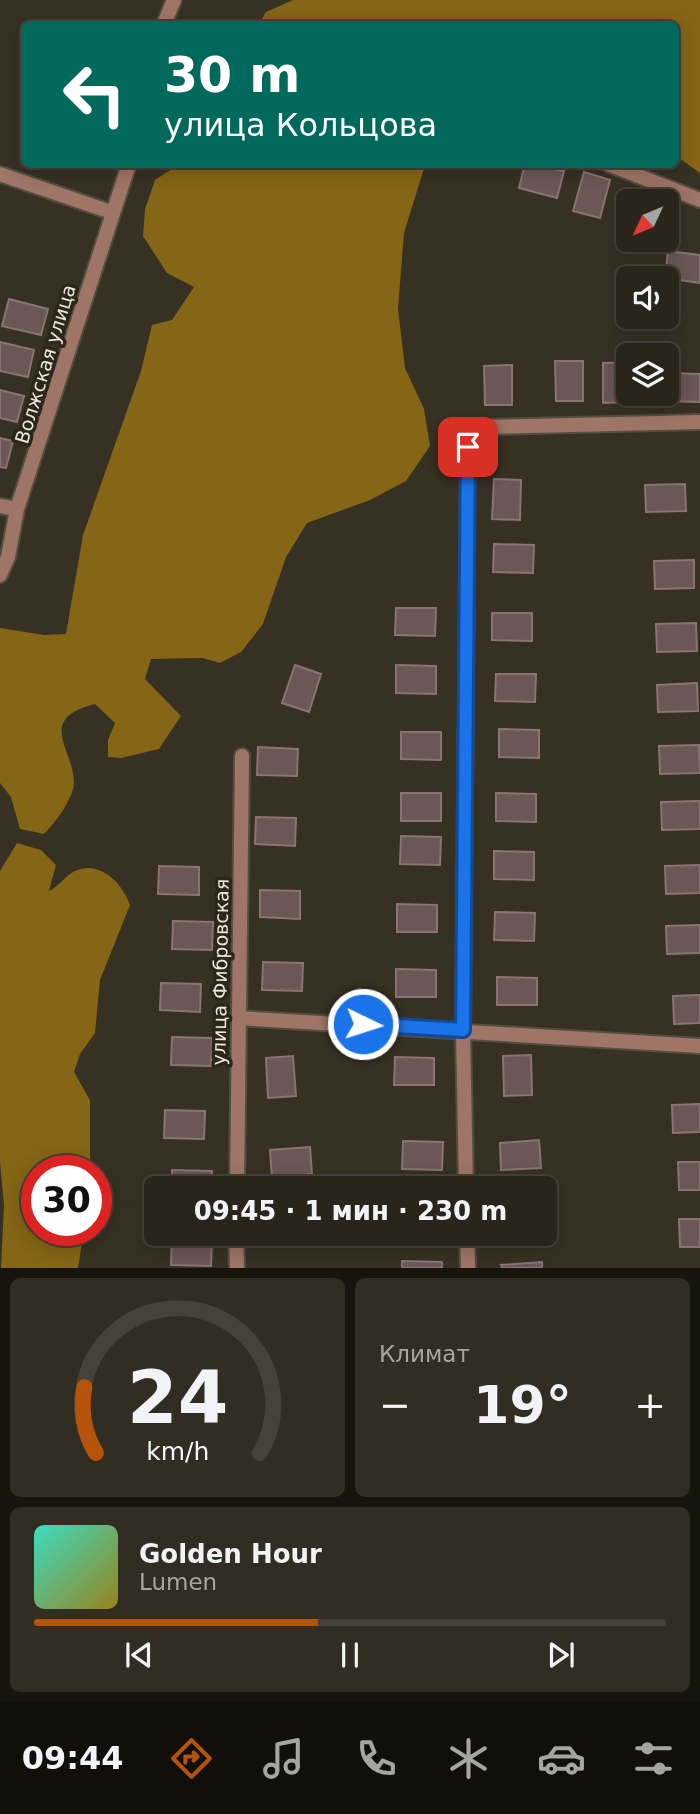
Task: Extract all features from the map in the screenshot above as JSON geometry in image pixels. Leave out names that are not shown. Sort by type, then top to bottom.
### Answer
[{"type":"street","points":[[165,21],[174,0]]},
{"type":"street","name":"Волжская улица","points":[[0,575],[8,557],[17,509],[127,168]]},
{"type":"street","points":[[618,168],[700,200]]},
{"type":"street","points":[[0,174],[111,212]]},
{"type":"street","points":[[466,1176],[463,1030],[468,447],[474,433],[510,425],[700,422]]},
{"type":"street","points":[[0,506],[17,509]]},
{"type":"street","name":"улица Фибровская","points":[[237,1176],[242,756]]},
{"type":"street","points":[[239,1018],[700,1046]]},
{"type":"street","points":[[236,1246],[237,1268]]},
{"type":"street","points":[[467,1246],[468,1268]]},
{"type":"shaded area","points":[[293,0],[700,0],[700,173],[679,158],[679,21],[261,21],[266,12]]},
{"type":"shaded area","points":[[173,168],[424,168],[404,233],[398,309],[405,368],[424,409],[430,446],[406,481],[370,500],[307,523],[286,557],[263,624],[241,652],[220,663],[202,658],[151,659],[145,679],[181,716],[159,749],[121,758],[108,757],[108,740],[115,723],[95,704],[77,710],[67,718],[62,726],[62,736],[72,770],[73,788],[67,803],[44,834],[20,829],[11,797],[0,783],[0,628],[44,635],[66,634],[83,535],[141,371],[152,325],[172,320],[194,287],[167,273],[143,236],[145,209],[155,180]]},
{"type":"shaded area","points":[[17,843],[41,850],[56,865],[49,891],[75,871],[93,868],[102,871],[116,882],[130,905],[100,980],[95,1033],[80,1054],[74,1072],[90,1100],[90,1155],[21,1155],[21,1246],[81,1246],[78,1268],[1,1268],[4,1205],[0,1162],[0,871]]},
{"type":"building","points":[[524,168],[564,171],[557,198],[519,188]]},
{"type":"building","points":[[584,172],[610,180],[600,218],[573,211]]},
{"type":"building","points":[[668,252],[700,255],[700,283],[679,280],[679,266],[666,266]]},
{"type":"building","points":[[9,299],[48,309],[41,335],[2,326]]},
{"type":"building","points":[[0,342],[34,350],[28,377],[0,371]]},
{"type":"building","points":[[555,361],[583,361],[583,401],[556,401]]},
{"type":"building","points":[[616,362],[616,403],[603,403],[603,363]]},
{"type":"building","points":[[512,365],[512,405],[485,405],[484,366]]},
{"type":"building","points":[[679,373],[700,374],[700,402],[679,401]]},
{"type":"building","points":[[0,390],[24,396],[17,422],[0,418]]},
{"type":"building","points":[[0,438],[13,441],[6,468],[0,467]]},
{"type":"building","points":[[494,479],[521,480],[520,520],[492,519]]},
{"type":"building","points":[[685,484],[686,511],[646,512],[645,485]]},
{"type":"building","points":[[494,544],[534,545],[533,573],[493,572]]},
{"type":"building","points":[[694,560],[694,588],[655,589],[654,561]]},
{"type":"building","points":[[396,608],[436,608],[435,636],[395,635]]},
{"type":"building","points":[[492,613],[532,613],[532,641],[492,640]]},
{"type":"building","points":[[696,623],[697,651],[657,652],[656,624]]},
{"type":"building","points":[[295,665],[321,674],[309,712],[282,703]]},
{"type":"building","points":[[396,665],[436,666],[436,694],[396,693]]},
{"type":"building","points":[[496,674],[536,674],[535,702],[495,701]]},
{"type":"building","points":[[697,683],[698,711],[658,712],[657,685]]},
{"type":"building","points":[[499,729],[539,730],[539,758],[499,757]]},
{"type":"building","points":[[401,732],[441,732],[441,760],[401,759]]},
{"type":"building","points":[[699,745],[700,773],[660,774],[659,746]]},
{"type":"building","points":[[258,747],[298,749],[297,776],[257,775]]},
{"type":"building","points":[[401,793],[441,793],[441,821],[401,821]]},
{"type":"building","points":[[496,793],[536,794],[536,822],[496,821]]},
{"type":"building","points":[[700,801],[700,829],[662,830],[661,802]]},
{"type":"building","points":[[256,817],[296,818],[295,846],[255,844]]},
{"type":"building","points":[[401,836],[441,837],[440,865],[400,864]]},
{"type":"building","points":[[494,851],[534,852],[534,880],[494,879]]},
{"type":"building","points":[[700,865],[700,893],[666,894],[665,866]]},
{"type":"building","points":[[159,866],[199,867],[199,895],[158,894]]},
{"type":"building","points":[[260,890],[300,891],[300,919],[260,917]]},
{"type":"building","points":[[397,904],[437,905],[437,932],[397,932]]},
{"type":"building","points":[[495,912],[535,913],[534,941],[494,940]]},
{"type":"building","points":[[173,921],[213,922],[212,950],[172,949]]},
{"type":"building","points":[[700,925],[700,953],[667,954],[666,926]]},
{"type":"building","points":[[263,962],[303,963],[302,991],[262,990]]},
{"type":"building","points":[[396,969],[436,970],[436,997],[396,997]]},
{"type":"building","points":[[497,977],[537,978],[537,1005],[497,1005]]},
{"type":"building","points":[[161,983],[201,984],[200,1012],[160,1010]]},
{"type":"building","points":[[700,995],[700,1023],[674,1024],[673,996]]},
{"type":"building","points":[[172,1037],[212,1038],[211,1066],[171,1065]]},
{"type":"building","points":[[531,1055],[532,1095],[504,1096],[503,1056]]},
{"type":"building","points":[[293,1056],[296,1096],[268,1098],[266,1058]]},
{"type":"building","points":[[395,1057],[434,1058],[434,1085],[394,1085]]},
{"type":"building","points":[[700,1104],[700,1132],[673,1133],[672,1105]]},
{"type":"building","points":[[165,1110],[205,1111],[204,1139],[164,1138]]},
{"type":"building","points":[[539,1140],[541,1168],[501,1170],[500,1143]]},
{"type":"building","points":[[403,1141],[443,1142],[442,1170],[402,1169]]},
{"type":"building","points":[[310,1147],[312,1174],[272,1176],[270,1150]]},
{"type":"building","points":[[678,1162],[700,1162],[700,1190],[679,1190]]},
{"type":"building","points":[[172,1170],[212,1171],[212,1176],[172,1176]]},
{"type":"building","points":[[679,1219],[700,1219],[700,1247],[680,1247]]},
{"type":"building","points":[[172,1246],[212,1246],[211,1266],[171,1265]]},
{"type":"building","points":[[402,1261],[442,1262],[442,1268],[402,1268]]},
{"type":"building","points":[[542,1262],[542,1268],[502,1268],[501,1265]]},
{"type":"route","points":[[363,1024],[463,1030],[468,447]]}]
